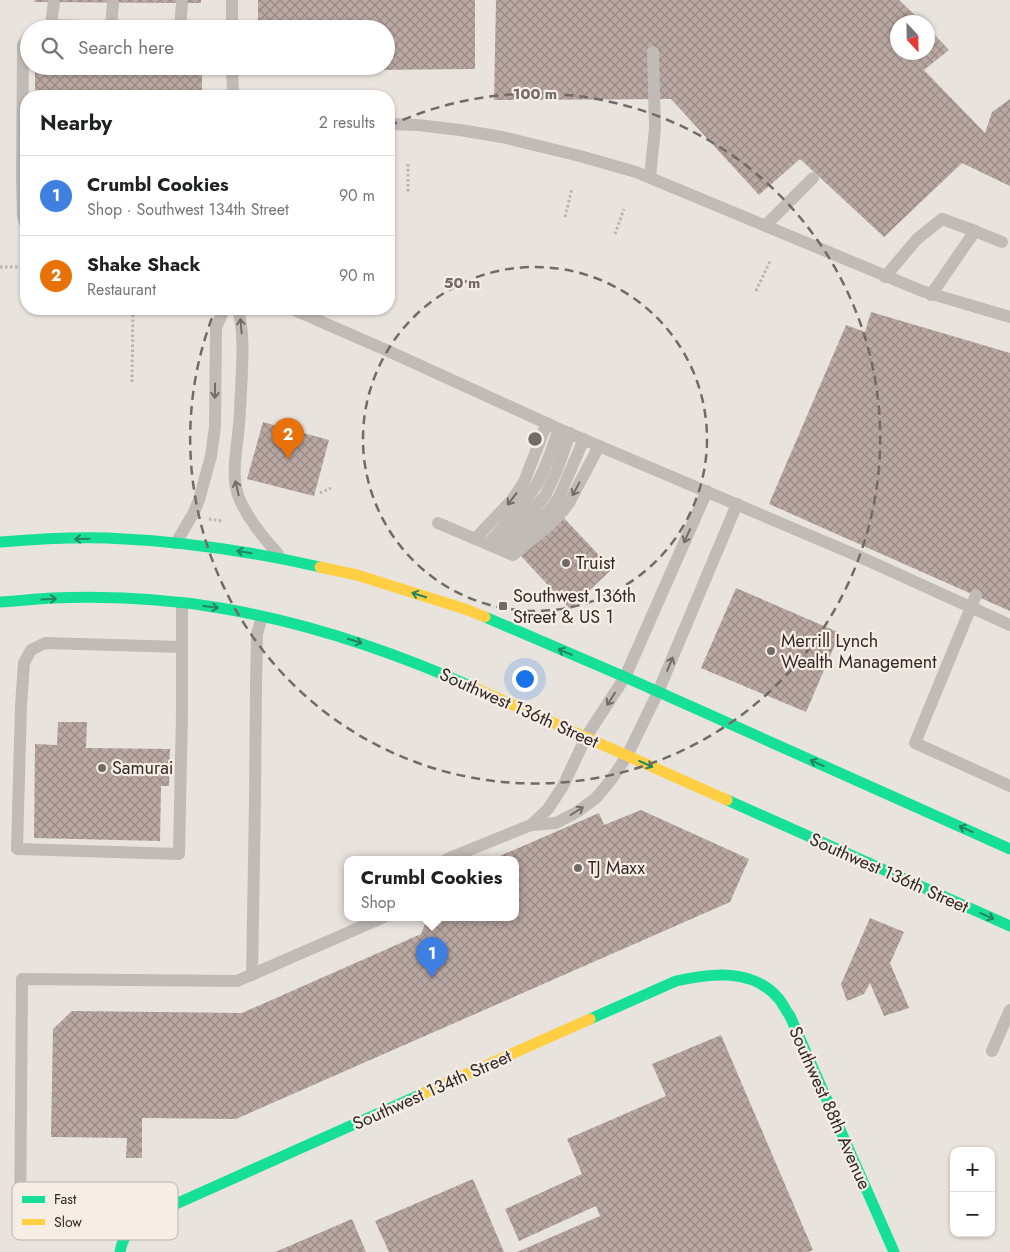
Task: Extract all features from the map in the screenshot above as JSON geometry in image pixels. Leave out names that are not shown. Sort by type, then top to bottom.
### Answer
[{"type":"street","points":[[0,542],[106,538],[176,543],[281,558],[357,575],[465,609],[625,677],[1010,849]]},
{"type":"street","name":"Southwest 136th Street","points":[[0,602],[54,598],[91,598],[182,603],[220,608],[309,627],[372,646],[455,679],[1010,926]]},
{"type":"street","name":"Southwest 134th Street","points":[[178,1203],[676,982],[701,976],[727,974],[749,978]]},
{"type":"street","name":"Southwest 88th Avenue","points":[[749,978],[765,986],[779,999],[790,1016],[894,1252]]},
{"type":"lane","points":[[232,0],[232,20]]},
{"type":"lane","points":[[51,20],[54,2]]},
{"type":"lane","points":[[112,20],[113,2]]},
{"type":"lane","points":[[180,20],[182,3]]},
{"type":"lane","points":[[650,177],[655,128],[653,52]]},
{"type":"lane","points":[[23,75],[23,90]]},
{"type":"lane","points":[[232,75],[232,90]]},
{"type":"lane","points":[[395,124],[460,130],[502,137],[636,172],[931,295],[1010,317]]},
{"type":"lane","points":[[766,225],[812,178]]},
{"type":"lane","points":[[885,277],[917,239],[942,219],[1002,242]]},
{"type":"lane","points":[[931,295],[975,231]]},
{"type":"lane","points":[[176,543],[199,500],[211,456],[215,427],[216,328],[221,315]]},
{"type":"lane","points":[[239,315],[242,363],[235,478],[239,497],[246,511],[266,541],[281,558]]},
{"type":"lane","points":[[306,315],[599,446],[737,504],[805,527],[860,551],[974,602],[1010,625]]},
{"type":"lane","points":[[475,539],[512,500],[559,428]]},
{"type":"lane","points":[[497,548],[520,507],[536,486],[559,428]]},
{"type":"lane","points":[[497,548],[553,506],[559,498],[584,439]]},
{"type":"lane","points":[[438,523],[513,555],[564,511],[599,446]]},
{"type":"lane","points":[[454,856],[531,824],[548,809],[563,786],[586,737],[625,677],[706,491]]},
{"type":"lane","points":[[531,824],[556,823],[577,812],[596,798],[627,756],[658,692],[737,504]]},
{"type":"lane","points":[[974,602],[915,743],[1010,786]]},
{"type":"lane","points":[[182,603],[182,647],[182,711],[179,854],[17,849],[24,663],[31,650],[45,643],[182,647]]},
{"type":"lane","points":[[252,975],[257,634],[262,617]]},
{"type":"lane","points":[[20,1182],[22,979],[237,981],[375,921]]},
{"type":"lane","points":[[992,1051],[1010,1010]]},
{"type":"path","points":[[408,164],[408,192]]},
{"type":"path","points":[[565,217],[572,188]]},
{"type":"path","points":[[615,234],[624,209]]},
{"type":"path","points":[[756,291],[770,262]]},
{"type":"path","points":[[0,267],[20,267]]},
{"type":"path","points":[[132,382],[133,315]]},
{"type":"path","points":[[320,494],[331,488]]},
{"type":"building","points":[[35,0],[201,0],[201,3],[34,2]]},
{"type":"building","points":[[258,0],[475,0],[475,69],[395,70],[395,20],[258,20]]},
{"type":"building","points":[[496,0],[899,0],[915,15],[890,15],[890,60],[935,60],[935,35],[949,50],[924,70],[985,133],[992,112],[1010,99],[1010,186],[962,163],[884,237],[800,159],[759,195],[671,99],[494,100]]},
{"type":"building","points":[[35,75],[202,75],[202,90],[35,90]]},
{"type":"building","points":[[871,312],[1010,353],[1010,611],[769,504],[846,325],[865,332]]},
{"type":"building","points":[[263,422],[329,440],[314,496],[247,479]]},
{"type":"building","name":"Truist","points":[[563,517],[612,569],[570,609],[521,556]]},
{"type":"building","name":"Merrill Lynch Wealth Management","points":[[736,588],[840,633],[806,712],[701,668]]},
{"type":"building","name":"Samurai","points":[[58,722],[87,722],[86,748],[170,749],[169,786],[161,786],[160,841],[34,838],[35,744],[57,745]]},
{"type":"building","points":[[641,810],[749,859],[730,902],[236,1119],[142,1118],[142,1158],[126,1158],[127,1138],[51,1137],[53,1029],[72,1011],[242,1013],[421,934],[426,921],[519,921],[519,856],[500,856],[599,813],[604,825]]},
{"type":"building","points":[[870,918],[904,932],[890,963],[909,1008],[884,1016],[870,983],[864,994],[847,1001],[841,984]]},
{"type":"building","points":[[721,1035],[813,1250],[808,1252],[517,1252],[600,1216],[596,1206],[519,1241],[505,1209],[582,1174],[567,1139],[666,1096],[652,1064]]},
{"type":"building","points":[[473,1179],[504,1252],[389,1252],[375,1221]]},
{"type":"building","points":[[352,1219],[366,1252],[275,1252]]},
{"type":"traffic: fast","points":[[0,542],[40,539],[107,538],[188,544],[267,556],[320,567]]},
{"type":"traffic: fast","points":[[0,602],[94,597],[158,600],[253,614],[351,640],[477,689]]},
{"type":"traffic: fast","points":[[485,617],[625,677],[1010,849]]},
{"type":"traffic: fast","points":[[727,800],[1010,926]]},
{"type":"traffic: fast","points":[[590,1019],[676,981],[690,978],[731,975],[757,982],[769,989],[779,999],[790,1016],[894,1252]]},
{"type":"traffic: fast","points":[[178,1203],[424,1093]]},
{"type":"traffic: fast","points":[[120,1252],[124,1240]]},
{"type":"traffic: slow","points":[[320,567],[357,575],[485,617]]},
{"type":"traffic: slow","points":[[477,689],[727,800]]},
{"type":"traffic: slow","points":[[424,1093],[590,1019]]},
{"type":"place","name":"Shake Shack","points":[[288,459]]},
{"type":"place","name":"Truist","points":[[566,563]]},
{"type":"place","name":"Southwest 136th Street & US 1","points":[[503,606]]},
{"type":"place","name":"Merrill Lynch Wealth Management","points":[[771,651]]},
{"type":"place","name":"Samurai","points":[[102,768]]},
{"type":"place","name":"TJ Maxx","points":[[578,868]]},
{"type":"place","name":"Crumbl Cookies","points":[[432,978]]}]
